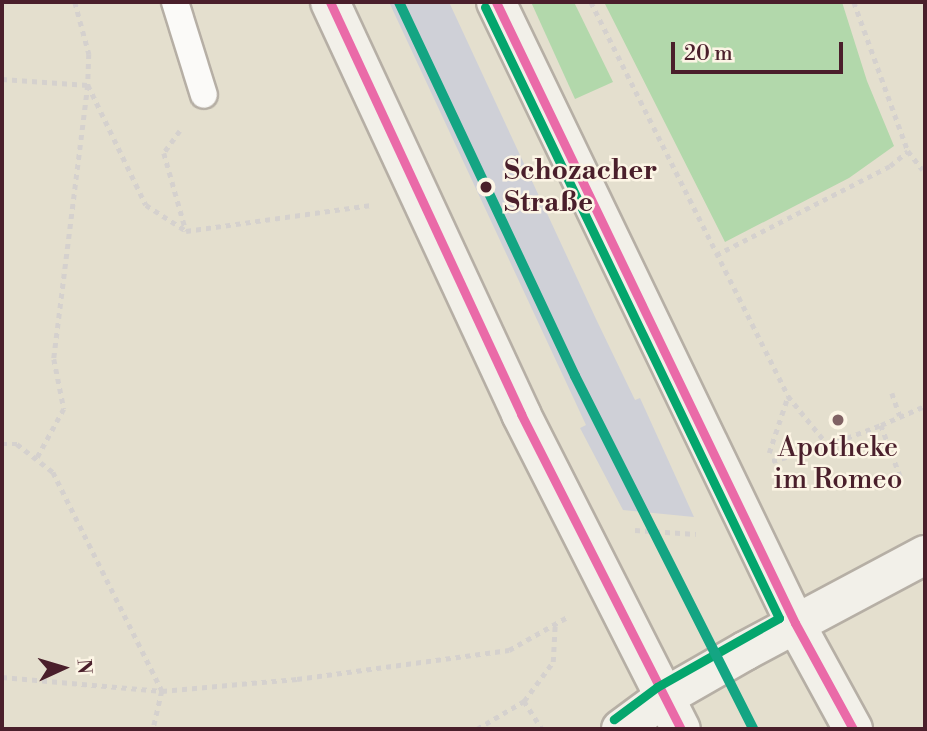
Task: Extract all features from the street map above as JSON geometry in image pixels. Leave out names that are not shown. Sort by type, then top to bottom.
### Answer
[{"type":"main road","points":[[330,2],[610,593],[672,714]]},
{"type":"main road","points":[[496,2],[795,623],[853,729]]},
{"type":"main road","points":[[621,729],[672,714],[795,623],[925,555]]},
{"type":"lane","points":[[174,2],[204,95]]},
{"type":"path","points":[[36,460],[64,409],[54,359],[88,85],[89,54],[75,2]]},
{"type":"path","points":[[591,2],[788,396],[828,445]]},
{"type":"path","points":[[854,2],[908,151],[923,170]]},
{"type":"path","points":[[2,79],[88,85]]},
{"type":"path","points":[[88,85],[146,205],[186,231],[421,198]]},
{"type":"path","points":[[186,231],[164,153],[204,95]]},
{"type":"path","points":[[716,254],[890,166],[908,151]]},
{"type":"path","points":[[892,393],[900,416]]},
{"type":"path","points":[[778,429],[788,396]]},
{"type":"path","points":[[778,461],[828,445],[925,406]]},
{"type":"path","points":[[881,425],[902,481]]},
{"type":"path","points":[[2,444],[17,444],[52,472],[162,691],[153,729]]},
{"type":"path","points":[[630,529],[706,534]]},
{"type":"path","points":[[2,677],[162,691],[297,679],[509,650],[610,593]]},
{"type":"path","points":[[477,729],[524,701],[553,662],[555,624]]},
{"type":"path","points":[[524,701],[542,729]]},
{"type":"shaded area","points":[[389,2],[449,2],[596,319],[635,400],[640,398],[694,517],[623,510],[580,428],[586,425]]},
{"type":"green space","points":[[531,2],[574,2],[613,82],[575,99]]},
{"type":"green space","points":[[604,2],[842,2],[867,81],[894,146],[849,178],[725,242]]},
{"type":"transit line","points":[[330,2],[521,414],[681,729]]},
{"type":"transit line","points":[[399,2],[575,376],[753,729]]},
{"type":"transit line","points":[[496,2],[795,623],[853,729]]},
{"type":"transit line","points":[[485,7],[779,618],[657,687],[614,719]]},
{"type":"place","name":"Schozacher Straße","points":[[486,187]]},
{"type":"place","name":"Apotheke im Romeo","points":[[838,420]]}]
